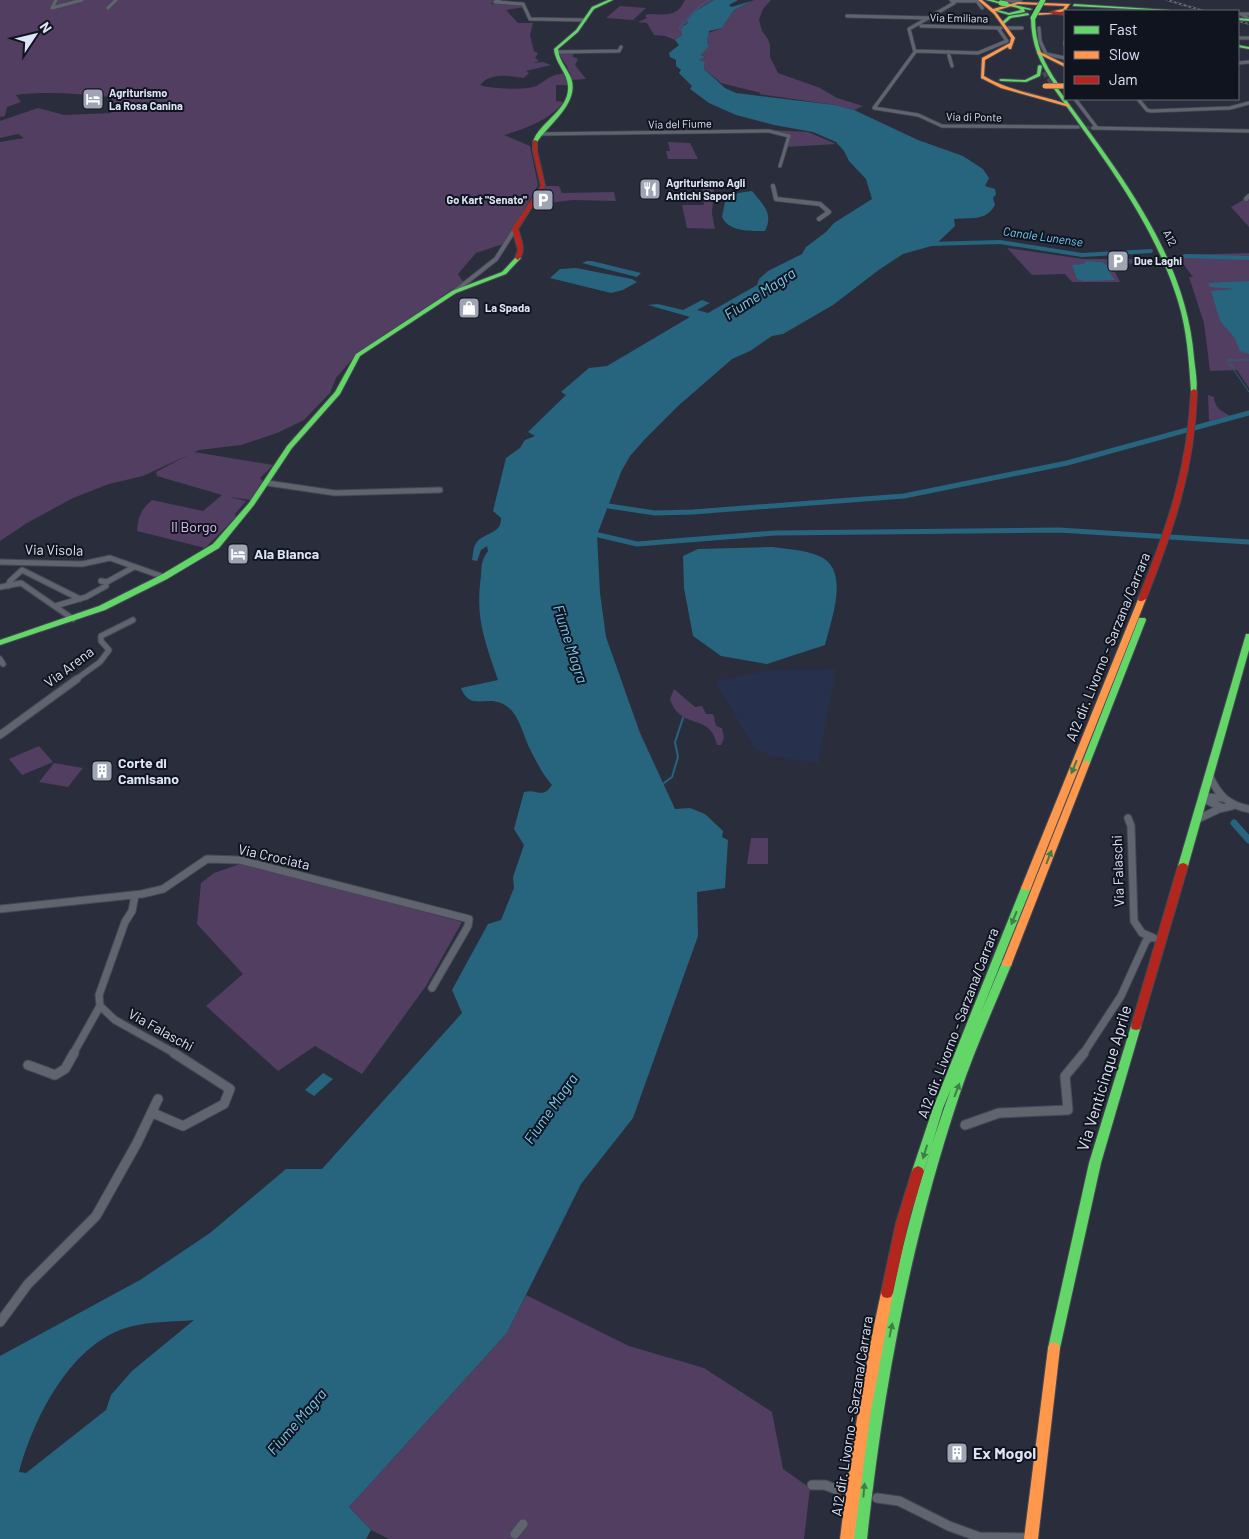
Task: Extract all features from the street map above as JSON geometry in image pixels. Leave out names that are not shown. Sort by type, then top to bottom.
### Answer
[{"type":"main road","points":[[0,643],[110,605],[164,577],[223,540],[266,483],[289,447],[338,393],[358,355],[454,292],[477,281],[504,273],[518,261],[522,250],[515,230],[542,186],[543,179],[534,148],[545,124],[566,102],[571,89],[570,78],[556,52],[585,20],[593,8],[612,0]]},
{"type":"main road","points":[[983,3],[994,11],[1009,14],[1024,11],[1041,0]]},
{"type":"main road","points":[[994,11],[1003,2]]},
{"type":"main road","points":[[983,3],[1003,2],[1026,9],[1063,10],[1087,5],[1155,10]]},
{"type":"main road","points":[[982,68],[998,80],[1024,81],[1038,76],[1042,69],[1033,54],[1029,40],[1026,9]]},
{"type":"main road","points":[[1002,27],[1010,17],[1026,9],[1063,10]]},
{"type":"main road","name":"A12","points":[[1026,9],[1035,50],[1056,86]]},
{"type":"main road","points":[[994,11],[1002,27],[1013,38],[1012,43],[984,59],[982,76],[992,83],[1050,98],[1064,99]]},
{"type":"main road","points":[[1035,50],[1048,60],[1064,66]]},
{"type":"main road","points":[[982,68],[987,78],[1002,83],[1056,86],[1058,76],[1064,73]]},
{"type":"main road","name":"A12","points":[[860,1539],[866,1477],[884,1362],[914,1226],[948,1112],[1172,536],[1191,482],[1196,428],[1195,378],[1192,347],[1184,308],[1169,263],[1143,214],[1069,100]]},
{"type":"main road","name":"A12 dir. Livorno - Sarzana/Carrara","points":[[847,1539],[854,1473],[872,1360],[902,1223],[938,1108],[1172,536]]},
{"type":"main road","name":"Via Venticinque Aprile","points":[[1031,1539],[1056,1335],[1094,1163],[1156,939],[1198,819],[1222,725],[1249,636]]},
{"type":"street","points":[[56,0],[52,8],[82,0]]},
{"type":"street","points":[[108,8],[116,0]]},
{"type":"street","points":[[499,0],[495,2],[523,4],[530,19],[585,20]]},
{"type":"street","points":[[983,3],[977,1],[952,1],[932,18],[909,32],[915,51],[978,53],[1006,42],[1002,27]]},
{"type":"street","points":[[1249,14],[1241,14],[1249,19]]},
{"type":"street","points":[[847,16],[932,18]]},
{"type":"street","name":"Via Emiliana","points":[[917,26],[1022,28]]},
{"type":"street","points":[[1039,28],[1046,54],[1064,58]]},
{"type":"street","points":[[556,52],[619,51],[621,47]]},
{"type":"street","name":"Via di Ponte","points":[[915,51],[907,66],[874,108],[918,115],[942,126],[1078,128]]},
{"type":"street","points":[[948,52],[952,66]]},
{"type":"street","points":[[1069,100],[1095,128],[1249,131]]},
{"type":"street","points":[[1139,100],[1151,111],[1230,108],[1249,103]]},
{"type":"street","name":"Via del Fiume","points":[[539,134],[769,131],[790,136],[780,166]]},
{"type":"street","points":[[773,186],[773,193],[776,199],[820,204],[829,212],[819,219]]},
{"type":"street","points":[[477,281],[502,253],[515,230]]},
{"type":"street","points":[[266,483],[335,493],[440,490]]},
{"type":"street","name":"Via Visola","points":[[0,562],[82,564],[110,558],[164,577]]},
{"type":"street","points":[[55,606],[80,599],[104,583],[134,567]]},
{"type":"street","name":"Via Visola","points":[[8,586],[10,581],[22,570],[80,599]]},
{"type":"street","name":"Via Visola","points":[[0,588],[22,583],[73,619]]},
{"type":"street","name":"Via Arena","points":[[0,735],[100,662],[109,650],[101,641],[102,636],[133,620]]},
{"type":"street","points":[[1210,778],[1223,798],[1232,806]]},
{"type":"street","points":[[1204,798],[1223,798]]},
{"type":"street","points":[[1204,798],[1224,808]]},
{"type":"street","points":[[1198,819],[1232,806],[1249,810]]},
{"type":"street","name":"Via Falaschi","points":[[1128,818],[1131,826],[1134,920],[1142,933],[1156,939]]},
{"type":"street","name":"Via Crociata","points":[[0,910],[134,895],[163,889],[207,859],[240,860],[469,919],[468,926],[432,988]]},
{"type":"street","points":[[28,1065],[55,1074],[65,1069],[100,1006],[98,995],[125,922],[132,911],[134,895]]},
{"type":"street","points":[[964,1125],[997,1112],[1058,1112],[1068,1110],[1065,1076],[1096,1038],[1127,987],[1146,942],[1156,939]]},
{"type":"street","name":"Via Falaschi","points":[[100,1006],[114,1020],[145,1035],[230,1088],[224,1104],[183,1126],[153,1113]]},
{"type":"street","points":[[0,1322],[28,1284],[96,1216],[153,1113],[158,1099]]},
{"type":"street","points":[[812,1485],[825,1485],[838,1490]]},
{"type":"street","points":[[877,1498],[899,1501],[949,1526],[979,1537],[1031,1539]]},
{"type":"street","points":[[515,1534],[523,1524]]},
{"type":"shaded area","points":[[836,669],[818,763],[772,756],[755,749],[715,681],[770,670]]},
{"type":"green space","points":[[0,0],[495,0],[491,4],[524,5],[524,7],[506,10],[518,23],[533,23],[530,35],[534,51],[538,53],[535,58],[539,61],[533,63],[543,62],[551,65],[526,71],[529,73],[524,78],[495,77],[489,78],[480,85],[500,88],[527,88],[538,85],[548,78],[566,73],[570,85],[556,85],[556,101],[564,102],[558,109],[544,119],[504,135],[530,146],[538,185],[506,243],[476,253],[458,274],[463,282],[354,357],[336,378],[330,393],[304,420],[277,433],[241,445],[199,450],[143,476],[109,484],[73,498],[27,523],[0,541],[0,142],[24,138],[18,134],[0,138],[0,121],[38,108],[64,115],[111,113],[115,104],[110,97],[51,93],[16,95],[21,102],[7,107],[5,116],[0,117]]},
{"type":"green space","points":[[685,0],[714,0],[694,12],[688,23],[684,25],[682,35],[675,40],[665,36],[654,35],[647,23],[638,22],[647,18],[645,16],[648,14],[676,12]]},
{"type":"green space","points":[[754,0],[771,0],[763,9],[759,20],[762,31],[770,45],[770,57],[778,73],[820,88],[837,98],[863,106],[854,110],[835,105],[759,94],[761,93],[721,83],[704,69],[705,63],[699,60],[705,57],[701,55],[709,45],[707,42],[708,33],[722,28],[734,10]]},
{"type":"green space","points":[[620,6],[646,8],[633,20],[606,18]]},
{"type":"green space","points":[[559,54],[574,54],[572,56],[578,59],[575,65],[586,79],[572,80],[567,66]]},
{"type":"green space","points":[[772,130],[808,132],[836,144],[786,147],[790,136]]},
{"type":"green space","points":[[668,142],[690,143],[698,159],[668,159],[666,151],[670,151]]},
{"type":"green space","points":[[559,186],[562,193],[614,192],[616,201],[573,200],[533,205],[544,187]]},
{"type":"green space","points":[[702,186],[714,186],[712,214],[715,229],[687,228],[682,205],[704,205]]},
{"type":"green space","points":[[1245,199],[1249,199],[1249,227],[1231,207]]},
{"type":"green space","points":[[1007,248],[1083,259],[1147,259],[1154,260],[1155,263],[1111,264],[1120,282],[1072,282],[1065,274],[1032,275]]},
{"type":"green space","points":[[1249,253],[1249,388],[1237,370],[1210,371],[1204,323],[1189,277],[1193,277],[1184,265],[1180,255]]},
{"type":"green space","points":[[1208,395],[1214,397],[1217,407],[1230,416],[1209,421]]},
{"type":"green space","name":"Il Borgo","points":[[194,452],[273,465],[260,478],[263,481],[252,500],[229,497],[246,501],[235,514],[236,517],[205,548],[137,531],[141,514],[152,500],[203,511],[222,495],[157,476],[156,472]]},
{"type":"green space","points":[[674,689],[695,707],[702,706],[706,714],[713,714],[716,725],[722,728],[724,738],[721,745],[717,745],[708,728],[681,715],[675,709],[670,699]]},
{"type":"green space","points":[[39,746],[53,762],[22,775],[9,759]]},
{"type":"green space","points":[[54,763],[83,768],[68,787],[39,782]]},
{"type":"green space","points":[[751,838],[768,838],[768,864],[747,864]]},
{"type":"green space","points":[[240,864],[312,881],[462,922],[426,986],[362,1074],[315,1046],[278,1071],[206,1006],[243,974],[197,924],[201,883],[214,873]]},
{"type":"green space","points":[[526,1295],[629,1346],[704,1368],[772,1412],[783,1469],[810,1488],[804,1539],[389,1539],[371,1530],[349,1507],[507,1333]]},
{"type":"water","name":"Fiume Magra","points":[[714,0],[738,0],[729,5],[731,7],[752,1],[734,10],[722,28],[709,31],[707,42],[709,46],[701,55],[705,57],[699,60],[705,62],[704,69],[725,88],[736,93],[835,105],[854,110],[918,140],[963,156],[983,169],[989,178],[985,186],[995,189],[996,194],[993,198],[995,205],[987,214],[977,218],[954,219],[955,226],[935,245],[903,254],[833,305],[783,334],[772,336],[750,351],[732,359],[678,406],[645,439],[630,456],[621,472],[597,535],[600,593],[606,637],[640,733],[675,809],[690,808],[705,814],[723,831],[722,837],[728,840],[725,888],[697,892],[698,936],[633,1118],[581,1184],[507,1333],[349,1507],[371,1530],[366,1539],[0,1539],[0,1356],[140,1280],[210,1233],[286,1169],[322,1169],[462,1013],[452,990],[488,924],[501,920],[514,888],[513,877],[524,845],[514,829],[524,792],[542,793],[552,785],[537,763],[513,712],[502,703],[470,700],[465,696],[461,688],[498,680],[485,641],[480,618],[479,591],[482,565],[488,551],[487,546],[481,550],[477,561],[472,560],[474,547],[478,541],[495,531],[500,524],[501,518],[493,511],[506,458],[520,448],[525,440],[535,436],[528,432],[566,395],[561,392],[589,368],[607,366],[690,317],[648,305],[658,304],[683,310],[702,300],[710,303],[697,310],[708,313],[757,285],[759,279],[768,271],[802,254],[806,247],[826,232],[834,223],[872,199],[866,179],[849,161],[844,151],[836,142],[813,132],[774,125],[736,115],[709,103],[690,89],[692,86],[679,73],[681,70],[676,66],[676,60],[670,57],[669,53],[679,45],[675,40],[682,35],[682,27],[688,23],[687,21],[694,12]],"holes":[[[194,1320],[132,1371],[111,1395],[106,1410],[26,1473],[19,1472],[35,1428],[46,1405],[74,1364],[92,1347],[111,1334],[133,1326],[156,1322]]]},
{"type":"water","points":[[752,191],[768,214],[765,231],[741,230],[730,226],[722,217],[725,202],[738,193]]},
{"type":"water","points":[[587,261],[641,273],[637,277],[582,263]]},
{"type":"water","name":"Due Laghi","points":[[1086,261],[1102,262],[1108,266],[1108,270],[1115,280],[1084,281],[1077,279],[1072,265],[1084,264]]},
{"type":"water","points":[[576,268],[632,279],[637,282],[623,290],[611,293],[550,278],[560,269]]},
{"type":"water","points":[[1249,281],[1249,354],[1240,351],[1234,337],[1220,321],[1211,291],[1235,289],[1210,287],[1208,283]]},
{"type":"water","points":[[773,547],[802,551],[819,556],[829,563],[834,572],[837,583],[836,596],[825,645],[767,664],[721,656],[693,636],[684,588],[683,556],[698,549]]},
{"type":"water","points":[[323,1073],[333,1079],[314,1096],[305,1090]]},
{"type":"waterway","points":[[684,32],[679,28],[693,12],[709,0]]},
{"type":"waterway","name":"Canale Lunense","points":[[929,244],[1000,242],[1082,255],[1151,251]]},
{"type":"waterway","name":"Canale Lunense","points":[[1185,256],[1249,258]]},
{"type":"waterway","points":[[1233,368],[1227,360],[1249,360]]},
{"type":"waterway","points":[[1234,370],[1249,392]]},
{"type":"waterway","points":[[602,505],[655,513],[693,512],[904,496],[1067,463],[1249,413]]},
{"type":"waterway","points":[[590,533],[637,544],[775,533],[1059,530],[1249,542]]},
{"type":"waterway","points":[[664,783],[672,777],[678,757],[675,742],[683,718]]},
{"type":"waterway","points":[[1234,823],[1249,840]]},
{"type":"tunnel","points":[[1044,72],[1054,86]]},
{"type":"tunnel","points":[[1078,127],[1093,128]]},
{"type":"railway","points":[[1167,0],[1201,10]]},
{"type":"railway","points":[[1239,21],[1249,24]]},
{"type":"traffic: fast","points":[[535,141],[564,105],[571,89],[569,77],[556,54],[556,49],[577,31],[593,8],[611,0]]},
{"type":"traffic: fast","points":[[988,0],[1001,3]]},
{"type":"traffic: fast","points":[[1033,18],[1043,0]]},
{"type":"traffic: fast","points":[[1001,3],[1006,4]]},
{"type":"traffic: fast","points":[[1006,4],[1030,9]]},
{"type":"traffic: fast","points":[[1074,5],[1153,10]]},
{"type":"traffic: fast","points":[[994,10],[1009,14],[1024,11],[1018,6]]},
{"type":"traffic: fast","points":[[1003,23],[1010,17],[1028,14]]},
{"type":"traffic: fast","points":[[1033,18],[1036,46],[1057,85]]},
{"type":"traffic: fast","points":[[1239,19],[1249,20]]},
{"type":"traffic: fast","points":[[1239,46],[1249,48]]},
{"type":"traffic: fast","points":[[1001,80],[1026,81],[1039,75],[1040,66]]},
{"type":"traffic: fast","points":[[1054,86],[1064,100]]},
{"type":"traffic: fast","points":[[1064,100],[1129,193],[1150,228],[1168,264],[1181,303],[1190,345],[1194,391]]},
{"type":"traffic: fast","points":[[0,643],[102,608],[164,577],[216,546],[252,504],[289,447],[338,393],[358,355],[454,292],[504,273],[518,258]]},
{"type":"traffic: fast","points":[[1086,763],[1142,620]]},
{"type":"traffic: fast","points":[[1183,866],[1249,636]]},
{"type":"traffic: fast","points":[[918,1171],[938,1108],[1026,888]]},
{"type":"traffic: fast","points":[[860,1539],[873,1431],[882,1378],[892,1324],[917,1218],[954,1095],[1007,963]]},
{"type":"traffic: fast","points":[[1054,1348],[1095,1163],[1136,1026]]},
{"type":"traffic: slow","points":[[980,0],[995,13],[1013,38],[1010,48]]},
{"type":"traffic: slow","points":[[994,10],[1018,3],[1069,5]]},
{"type":"traffic: slow","points":[[1055,12],[1064,10],[1067,6]]},
{"type":"traffic: slow","points":[[1038,14],[1051,14]]},
{"type":"traffic: slow","points":[[1012,43],[983,59],[982,77],[1002,87],[1046,98],[1067,106]]},
{"type":"traffic: slow","points":[[1038,52],[1064,65]]},
{"type":"traffic: slow","points":[[1045,86],[1064,86]]},
{"type":"traffic: slow","points":[[1026,888],[1142,599]]},
{"type":"traffic: slow","points":[[1007,963],[1086,763]]},
{"type":"traffic: slow","points":[[847,1539],[874,1354],[887,1293]]},
{"type":"traffic: slow","points":[[1031,1539],[1054,1348]]},
{"type":"traffic: jam","points":[[1053,12],[1064,14],[1050,13],[1053,12]]},
{"type":"traffic: jam","points":[[518,258],[521,250],[515,229],[543,186],[535,151],[535,141]]},
{"type":"traffic: jam","points":[[1142,599],[1171,523],[1185,471],[1190,445],[1194,391]]},
{"type":"traffic: jam","points":[[1136,1026],[1183,866]]},
{"type":"traffic: jam","points":[[887,1293],[902,1223],[918,1171]]},
{"type":"place","name":"Agriturismo La Rosa Canina","points":[[93,99]]},
{"type":"place","name":"Agriturismo Agli Antichi Sapori","points":[[650,189]]},
{"type":"place","name":"Go Kart \"Senato\"","points":[[543,200]]},
{"type":"place","name":"Due Laghi","points":[[1118,261]]},
{"type":"place","name":"La Spada","points":[[469,308]]},
{"type":"place","name":"Ala Bianca","points":[[238,554]]},
{"type":"place","name":"Corte di Camisano","points":[[102,771]]},
{"type":"place","name":"Ex Mogol","points":[[957,1453]]}]
